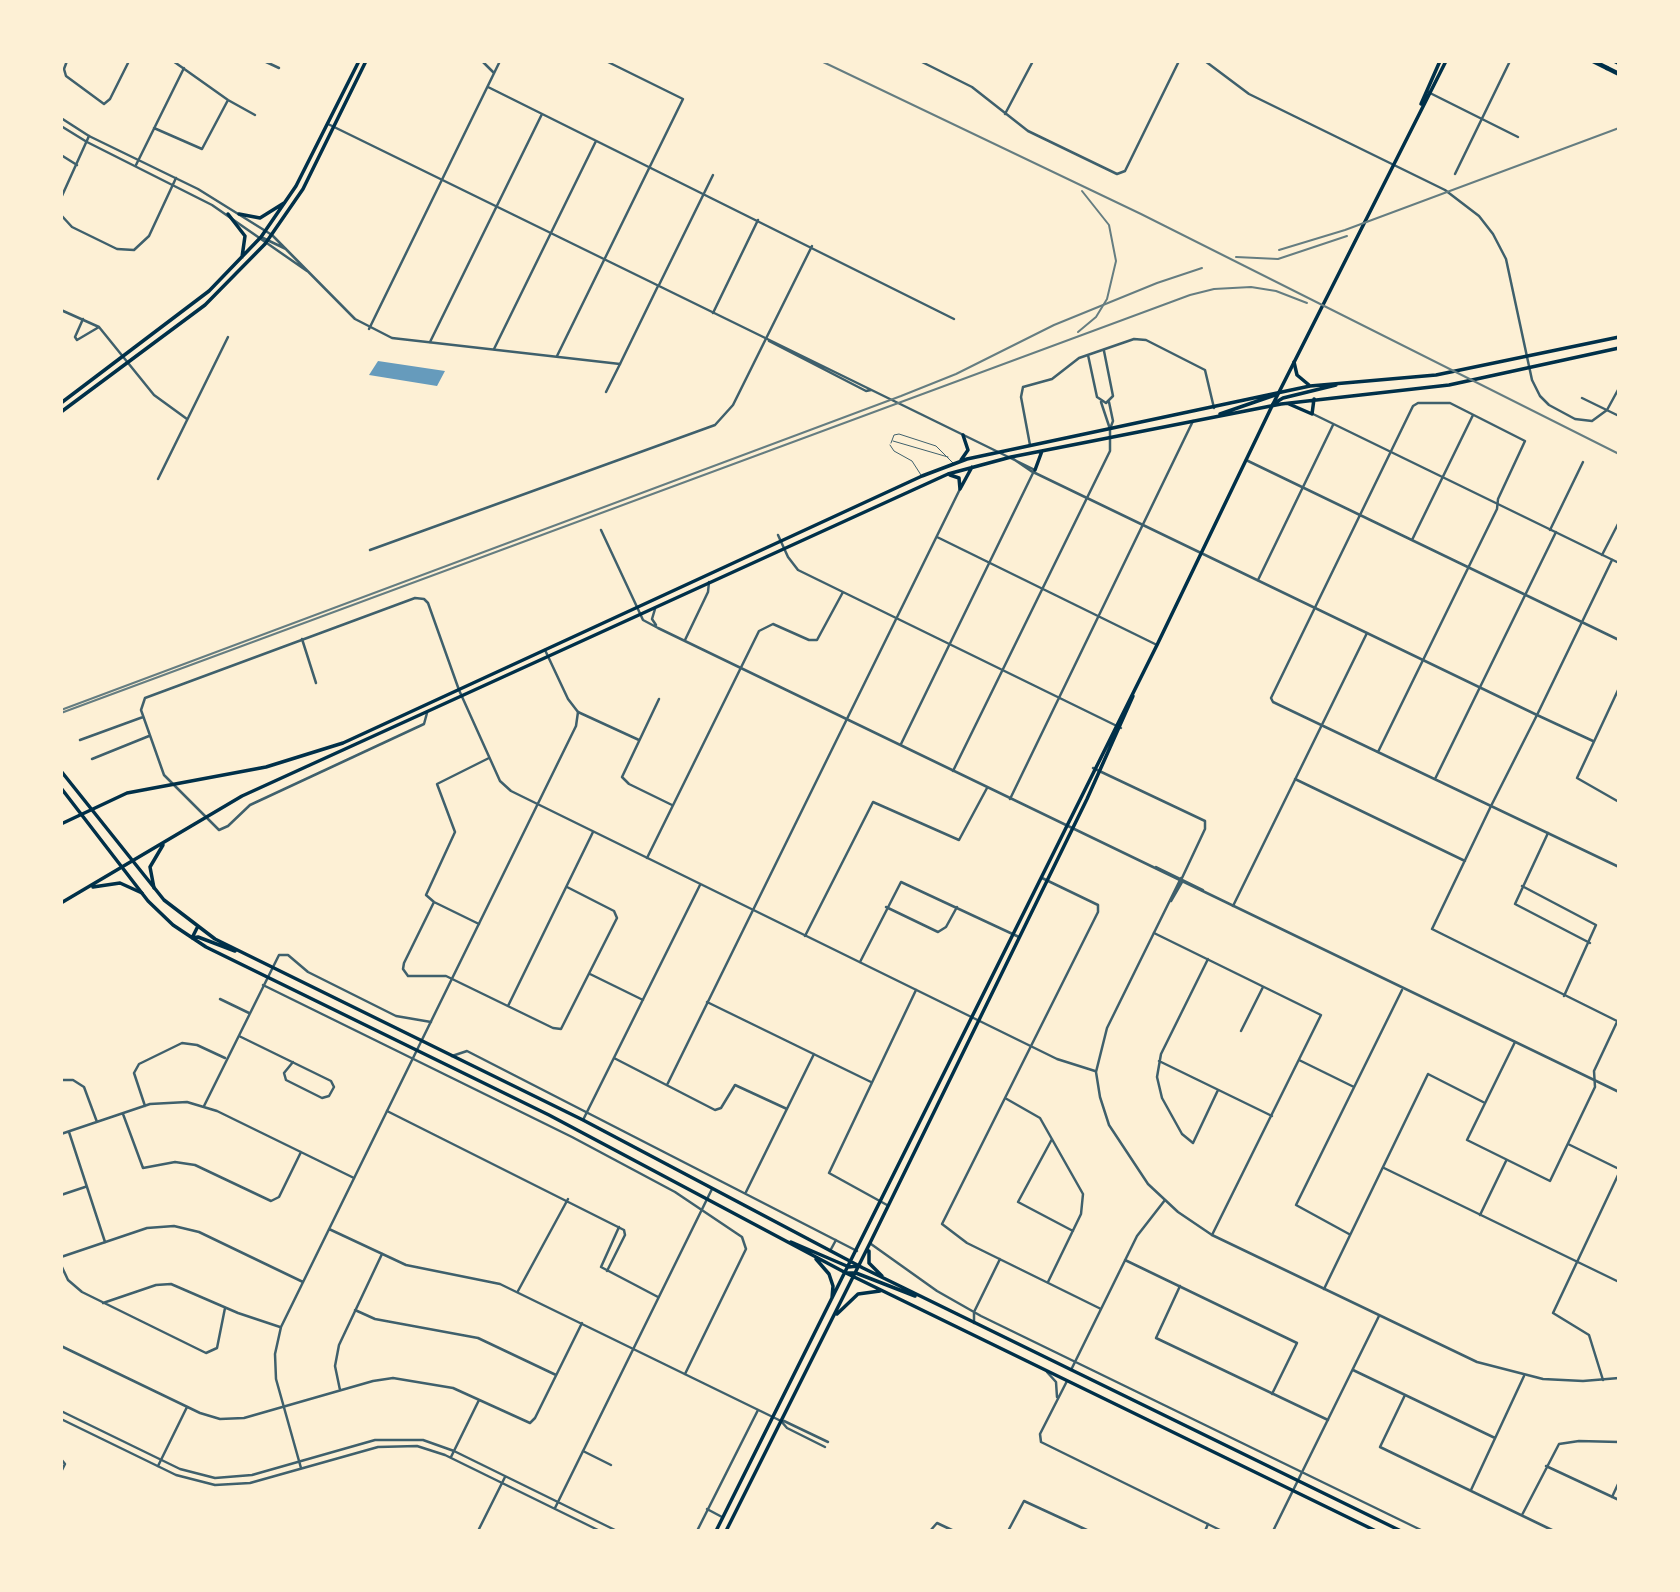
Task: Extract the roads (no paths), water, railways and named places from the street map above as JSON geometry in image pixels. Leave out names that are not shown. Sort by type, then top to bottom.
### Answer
[{"type":"highway","points":[[1593,61],[1619,74]]},
{"type":"main road","points":[[61,412],[210,301],[269,239],[303,189],[359,61]]},
{"type":"main road","points":[[61,403],[209,290],[261,237],[294,190],[366,61]]},
{"type":"main road","points":[[716,1531],[857,1251],[1093,768],[1157,645],[1272,405],[1419,110],[1440,61]]},
{"type":"main road","points":[[1427,92],[1446,61]]},
{"type":"main road","points":[[239,214],[264,217],[288,199]]},
{"type":"main road","points":[[228,214],[245,236],[241,259]]},
{"type":"main road","points":[[61,824],[127,793],[266,767],[343,743],[922,476],[960,461],[1311,386],[1429,377],[1619,337]]},
{"type":"main road","points":[[61,903],[204,818],[270,783],[948,474],[1011,457],[1272,405],[1440,386],[1619,348]]},
{"type":"main road","points":[[1294,362],[1299,377],[1311,386]]},
{"type":"main road","points":[[1272,405],[1283,398],[1343,383]]},
{"type":"main road","points":[[1214,417],[1280,392]]},
{"type":"main road","points":[[1288,403],[1312,414],[1314,399]]},
{"type":"main road","points":[[960,461],[968,448],[963,435]]},
{"type":"main road","points":[[1035,470],[1042,451]]},
{"type":"main road","points":[[960,489],[972,467]]},
{"type":"main road","points":[[948,474],[959,478],[960,489]]},
{"type":"main road","points":[[726,1531],[870,1245],[1121,728],[1138,683]]},
{"type":"main road","points":[[343,743],[346,750]]},
{"type":"main road","points":[[61,771],[154,888],[197,928],[250,957]]},
{"type":"main road","points":[[61,788],[142,893],[167,919],[192,938],[550,1115],[846,1273],[928,1300]]},
{"type":"main road","points":[[61,797],[61,813]]},
{"type":"main road","points":[[154,888],[150,867],[165,843]]},
{"type":"main road","points":[[85,890],[112,882],[127,884],[142,893]]},
{"type":"main road","points":[[192,938],[197,928]]},
{"type":"main road","points":[[192,938],[198,937],[272,967],[583,1120],[850,1264]]},
{"type":"main road","points":[[782,1239],[859,1266],[1401,1531]]},
{"type":"main road","points":[[870,1245],[869,1263],[887,1280]]},
{"type":"main road","points":[[811,1255],[829,1274],[833,1286],[831,1303]]},
{"type":"main road","points":[[855,1275],[882,1291],[1376,1531]]},
{"type":"main road","points":[[833,1318],[858,1294],[882,1291]]},
{"type":"street","points":[[67,61],[64,73],[104,104],[110,99],[130,61]]},
{"type":"street","points":[[173,61],[228,100],[255,115]]},
{"type":"street","points":[[264,61],[279,68]]},
{"type":"street","points":[[482,61],[494,73]]},
{"type":"street","points":[[369,328],[500,61]]},
{"type":"street","points":[[557,356],[683,99],[606,61]]},
{"type":"street","points":[[920,61],[972,88],[1032,134],[1120,174],[1125,170],[1179,61]]},
{"type":"street","points":[[1005,114],[1033,61]]},
{"type":"street","points":[[1205,61],[1249,94],[1460,200],[1489,229],[1507,265],[1537,392],[1555,409],[1575,419],[1588,421],[1600,418],[1607,411],[1619,388]]},
{"type":"street","points":[[1455,174],[1510,61]]},
{"type":"street","points":[[136,165],[184,68]]},
{"type":"street","points":[[488,87],[813,246],[954,319]]},
{"type":"street","points":[[1427,92],[1518,137]]},
{"type":"street","points":[[154,128],[202,149],[228,100]]},
{"type":"street","points":[[429,342],[542,114]]},
{"type":"street","points":[[61,118],[89,136],[176,178],[239,214],[266,231],[269,239],[307,271]]},
{"type":"street","points":[[331,125],[866,391],[871,390],[1011,457],[1258,580],[1593,741]]},
{"type":"street","points":[[61,126],[87,142],[173,183],[228,214],[261,237],[289,250],[348,313],[369,328],[392,338],[620,364]]},
{"type":"street","points":[[61,198],[89,136]]},
{"type":"street","points":[[494,349],[596,141]]},
{"type":"street","points":[[61,155],[77,165]]},
{"type":"street","points":[[606,392],[713,175]]},
{"type":"street","points":[[61,215],[67,224],[78,230],[117,248],[134,250],[149,236],[176,178]]},
{"type":"street","points":[[713,313],[758,220]]},
{"type":"street","points":[[370,550],[715,425],[730,409],[813,246]]},
{"type":"street","points":[[61,310],[99,327],[157,399],[187,419]]},
{"type":"street","points":[[83,319],[75,337],[77,340],[99,327]]},
{"type":"street","points":[[158,479],[228,337]]},
{"type":"street","points":[[1030,444],[1021,397],[1023,387],[1052,379],[1076,360],[1140,338],[1203,368],[1209,374],[1214,408]]},
{"type":"street","points":[[1104,349],[1113,394],[1109,402],[1113,421],[1110,429]]},
{"type":"street","points":[[953,771],[1110,451],[1110,429],[1097,397],[1088,355]]},
{"type":"street","points":[[1582,398],[1619,416]]},
{"type":"street","points":[[1101,402],[1109,402]]},
{"type":"street","points":[[1378,752],[1468,568],[1525,440],[1450,403],[1418,402],[1412,407],[1271,698],[1321,725],[1619,867]]},
{"type":"street","points":[[1312,414],[1619,563]]},
{"type":"street","points":[[1412,540],[1473,415]]},
{"type":"street","points":[[1010,799],[1193,421]]},
{"type":"street","points":[[1258,580],[1333,425]]},
{"type":"street","points":[[1246,460],[1619,640]]},
{"type":"street","points":[[1550,530],[1583,462]]},
{"type":"street","points":[[900,745],[1035,470]]},
{"type":"street","points":[[667,1085],[960,489]]},
{"type":"street","points":[[1602,555],[1619,522]]},
{"type":"street","points":[[601,530],[644,621],[1065,826],[1181,878],[1402,990],[1619,1092]]},
{"type":"street","points":[[1435,779],[1556,532]]},
{"type":"street","points":[[778,535],[783,548],[798,570],[1121,728]]},
{"type":"street","points":[[936,537],[1157,645]]},
{"type":"street","points":[[1515,1042],[1467,1140],[1550,1181],[1595,1087],[1593,1079],[1618,1022],[1432,929],[1612,560]]},
{"type":"street","points":[[684,641],[708,592],[709,583]]},
{"type":"street","points":[[647,858],[759,631],[767,625],[779,625],[809,640],[817,640],[843,592]]},
{"type":"street","points":[[427,713],[424,724],[253,804],[223,829],[214,827],[204,818],[164,775],[141,710],[145,698],[408,600],[424,599],[462,697],[505,787],[1063,1062],[1096,1072]]},
{"type":"street","points":[[657,607],[652,618],[658,628]]},
{"type":"street","points":[[1233,906],[1367,633]]},
{"type":"street","points":[[302,639],[316,683]]},
{"type":"street","points":[[545,650],[568,699],[578,712],[639,740]]},
{"type":"street","points":[[1619,688],[1577,778],[1619,802]]},
{"type":"street","points":[[659,699],[622,777],[672,805]]},
{"type":"street","points":[[301,1468],[275,1361],[281,1327],[538,805],[576,726],[578,712]]},
{"type":"street","points":[[80,740],[143,717]]},
{"type":"street","points":[[92,759],[149,736]]},
{"type":"street","points":[[479,924],[434,902],[426,895],[455,832],[437,784],[489,758]]},
{"type":"street","points":[[1093,768],[1205,821],[1205,829],[1177,881],[1169,903]]},
{"type":"street","points":[[1295,779],[1465,861]]},
{"type":"street","points":[[805,936],[873,802],[959,840],[987,788]]},
{"type":"street","points":[[508,1006],[593,832]]},
{"type":"street","points":[[1548,833],[1515,904],[1590,943]]},
{"type":"street","points":[[1153,866],[1177,881],[1208,893]]},
{"type":"street","points":[[1041,877],[1098,905],[942,1224],[967,1243],[1101,1308]]},
{"type":"street","points":[[1181,878],[1182,883],[1169,903],[1108,1028],[1096,1072],[1102,1104],[1113,1132],[1141,1175],[1165,1200],[1212,1234],[1465,1357],[1524,1376],[1562,1381],[1619,1378]]},
{"type":"street","points":[[860,962],[901,882],[1019,937]]},
{"type":"street","points":[[583,1120],[700,884]]},
{"type":"street","points":[[1522,886],[1594,921],[1597,930],[1564,996]]},
{"type":"street","points":[[434,902],[403,970],[413,977],[440,974],[553,1028],[561,1029],[617,914],[567,887]]},
{"type":"street","points":[[887,907],[942,932],[957,907]]},
{"type":"street","points":[[1154,933],[1321,1015],[1212,1234]]},
{"type":"street","points":[[204,1106],[276,957],[284,954],[308,972],[396,1016],[431,1021]]},
{"type":"street","points":[[1208,959],[1159,1062],[1160,1093],[1182,1134],[1193,1143],[1218,1090]]},
{"type":"street","points":[[590,974],[643,1000]]},
{"type":"street","points":[[263,985],[572,1137],[702,1210],[747,1243],[685,1374]]},
{"type":"street","points":[[1241,1031],[1263,986]]},
{"type":"street","points":[[888,1205],[829,1173],[916,990]]},
{"type":"street","points":[[1350,1234],[1302,1211],[1296,1205],[1402,990]]},
{"type":"street","points":[[220,999],[249,1013]]},
{"type":"street","points":[[707,1002],[871,1082]]},
{"type":"street","points":[[238,1035],[293,1062],[331,1081],[334,1087],[329,1096],[321,1097],[286,1080],[284,1073],[293,1062]]},
{"type":"street","points":[[145,1106],[135,1069],[182,1043],[197,1045],[226,1059]]},
{"type":"street","points":[[452,1056],[467,1051],[857,1251]]},
{"type":"street","points":[[746,1192],[814,1054]]},
{"type":"street","points":[[614,1058],[719,1110],[735,1085],[787,1109]]},
{"type":"street","points":[[1299,1060],[1354,1087]]},
{"type":"street","points":[[1159,1062],[1272,1116]]},
{"type":"street","points":[[1324,1289],[1428,1074],[1485,1103]]},
{"type":"street","points":[[61,1080],[74,1080],[84,1087],[97,1122]]},
{"type":"street","points":[[1005,1097],[1032,1111],[1052,1139],[1082,1191],[1082,1210],[1047,1283]]},
{"type":"street","points":[[61,1134],[145,1106],[172,1101],[204,1106],[354,1178]]},
{"type":"street","points":[[387,1111],[568,1199],[619,1227],[625,1233],[607,1271]]},
{"type":"street","points":[[122,1114],[143,1168],[175,1162],[195,1165],[275,1201],[301,1152]]},
{"type":"street","points":[[68,1132],[106,1242]]},
{"type":"street","points":[[1052,1139],[1018,1202],[1073,1231]]},
{"type":"street","points":[[1568,1144],[1619,1171],[1553,1313],[1589,1335],[1603,1380]]},
{"type":"street","points":[[1480,1215],[1507,1160]]},
{"type":"street","points":[[1384,1168],[1619,1282]]},
{"type":"street","points":[[61,1195],[86,1187]]},
{"type":"street","points":[[555,1508],[712,1189]]},
{"type":"street","points":[[518,1292],[568,1199]]},
{"type":"street","points":[[1070,1370],[1142,1228],[1165,1200]]},
{"type":"street","points":[[61,1257],[153,1227],[184,1227],[303,1282]]},
{"type":"street","points":[[619,1227],[601,1263],[607,1271],[659,1297]]},
{"type":"street","points":[[329,1229],[414,1267],[479,1277],[518,1292],[774,1417],[787,1428],[825,1447]]},
{"type":"street","points":[[830,1251],[836,1240]]},
{"type":"street","points":[[870,1245],[974,1312],[1423,1531]]},
{"type":"street","points":[[340,1390],[335,1370],[337,1350],[382,1254]]},
{"type":"street","points":[[965,1319],[974,1312],[1000,1259]]},
{"type":"street","points":[[1125,1260],[1297,1343],[1272,1394]]},
{"type":"street","points":[[61,1265],[74,1286],[204,1353],[213,1352],[217,1348],[225,1308]]},
{"type":"street","points":[[103,1303],[156,1285],[172,1284],[225,1308],[281,1327]]},
{"type":"street","points":[[1180,1286],[1156,1338],[1328,1420]]},
{"type":"street","points":[[355,1310],[375,1319],[478,1338],[556,1375]]},
{"type":"street","points":[[974,1312],[974,1323]]},
{"type":"street","points":[[1273,1531],[1379,1316]]},
{"type":"street","points":[[61,1346],[187,1408],[226,1420],[378,1379],[399,1378],[453,1388],[530,1423],[535,1418],[582,1323]]},
{"type":"street","points":[[1045,1370],[1056,1382],[1057,1400]]},
{"type":"street","points":[[1353,1370],[1495,1438]]},
{"type":"street","points":[[1471,1490],[1524,1376]]},
{"type":"street","points":[[1067,1381],[1040,1439],[1045,1445],[1222,1531]]},
{"type":"street","points":[[1405,1395],[1380,1447],[1554,1531]]},
{"type":"street","points":[[451,1458],[479,1400]]},
{"type":"street","points":[[158,1466],[187,1408]]},
{"type":"street","points":[[696,1531],[758,1410]]},
{"type":"street","points":[[61,1411],[195,1475],[221,1479],[252,1475],[366,1442],[396,1438],[423,1440],[454,1451],[608,1529],[617,1531]]},
{"type":"street","points":[[61,1419],[191,1481],[229,1486],[396,1444],[424,1448],[451,1458],[600,1531]]},
{"type":"street","points":[[781,1421],[790,1422],[828,1442]]},
{"type":"street","points":[[1522,1515],[1559,1444],[1579,1441],[1619,1442]]},
{"type":"street","points":[[583,1451],[611,1465]]},
{"type":"street","points":[[61,1458],[65,1462],[61,1472]]},
{"type":"street","points":[[1546,1466],[1619,1500]]},
{"type":"street","points":[[478,1531],[505,1476]]},
{"type":"street","points":[[1612,1497],[1619,1482]]},
{"type":"street","points":[[1007,1531],[1024,1501],[1089,1531]]},
{"type":"street","points":[[707,1509],[722,1517]]},
{"type":"street","points":[[930,1530],[937,1523],[954,1531]]},
{"type":"street","points":[[1205,1531],[1208,1524]]},
{"type":"lane","points":[[932,481],[922,476],[912,461],[891,449],[894,435],[901,434],[938,446],[951,458],[953,464],[948,474]]},
{"type":"lane","points":[[891,443],[897,440],[951,458]]},
{"type":"water","points":[[378,361],[445,371],[437,386],[369,375]]},
{"type":"tram line","points":[[1279,250],[1345,230],[1619,128]]},
{"type":"tram line","points":[[61,710],[901,396],[956,374],[1054,325],[1157,283],[1202,268]]},
{"type":"railway","points":[[821,61],[1141,214],[1619,454]]},
{"type":"railway","points":[[1078,332],[1096,317],[1107,299],[1116,261],[1109,225],[1082,191]]},
{"type":"railway","points":[[1236,257],[1278,259],[1347,236]]},
{"type":"railway","points":[[61,713],[1190,295],[1214,289],[1251,287],[1276,291],[1307,303]]}]
